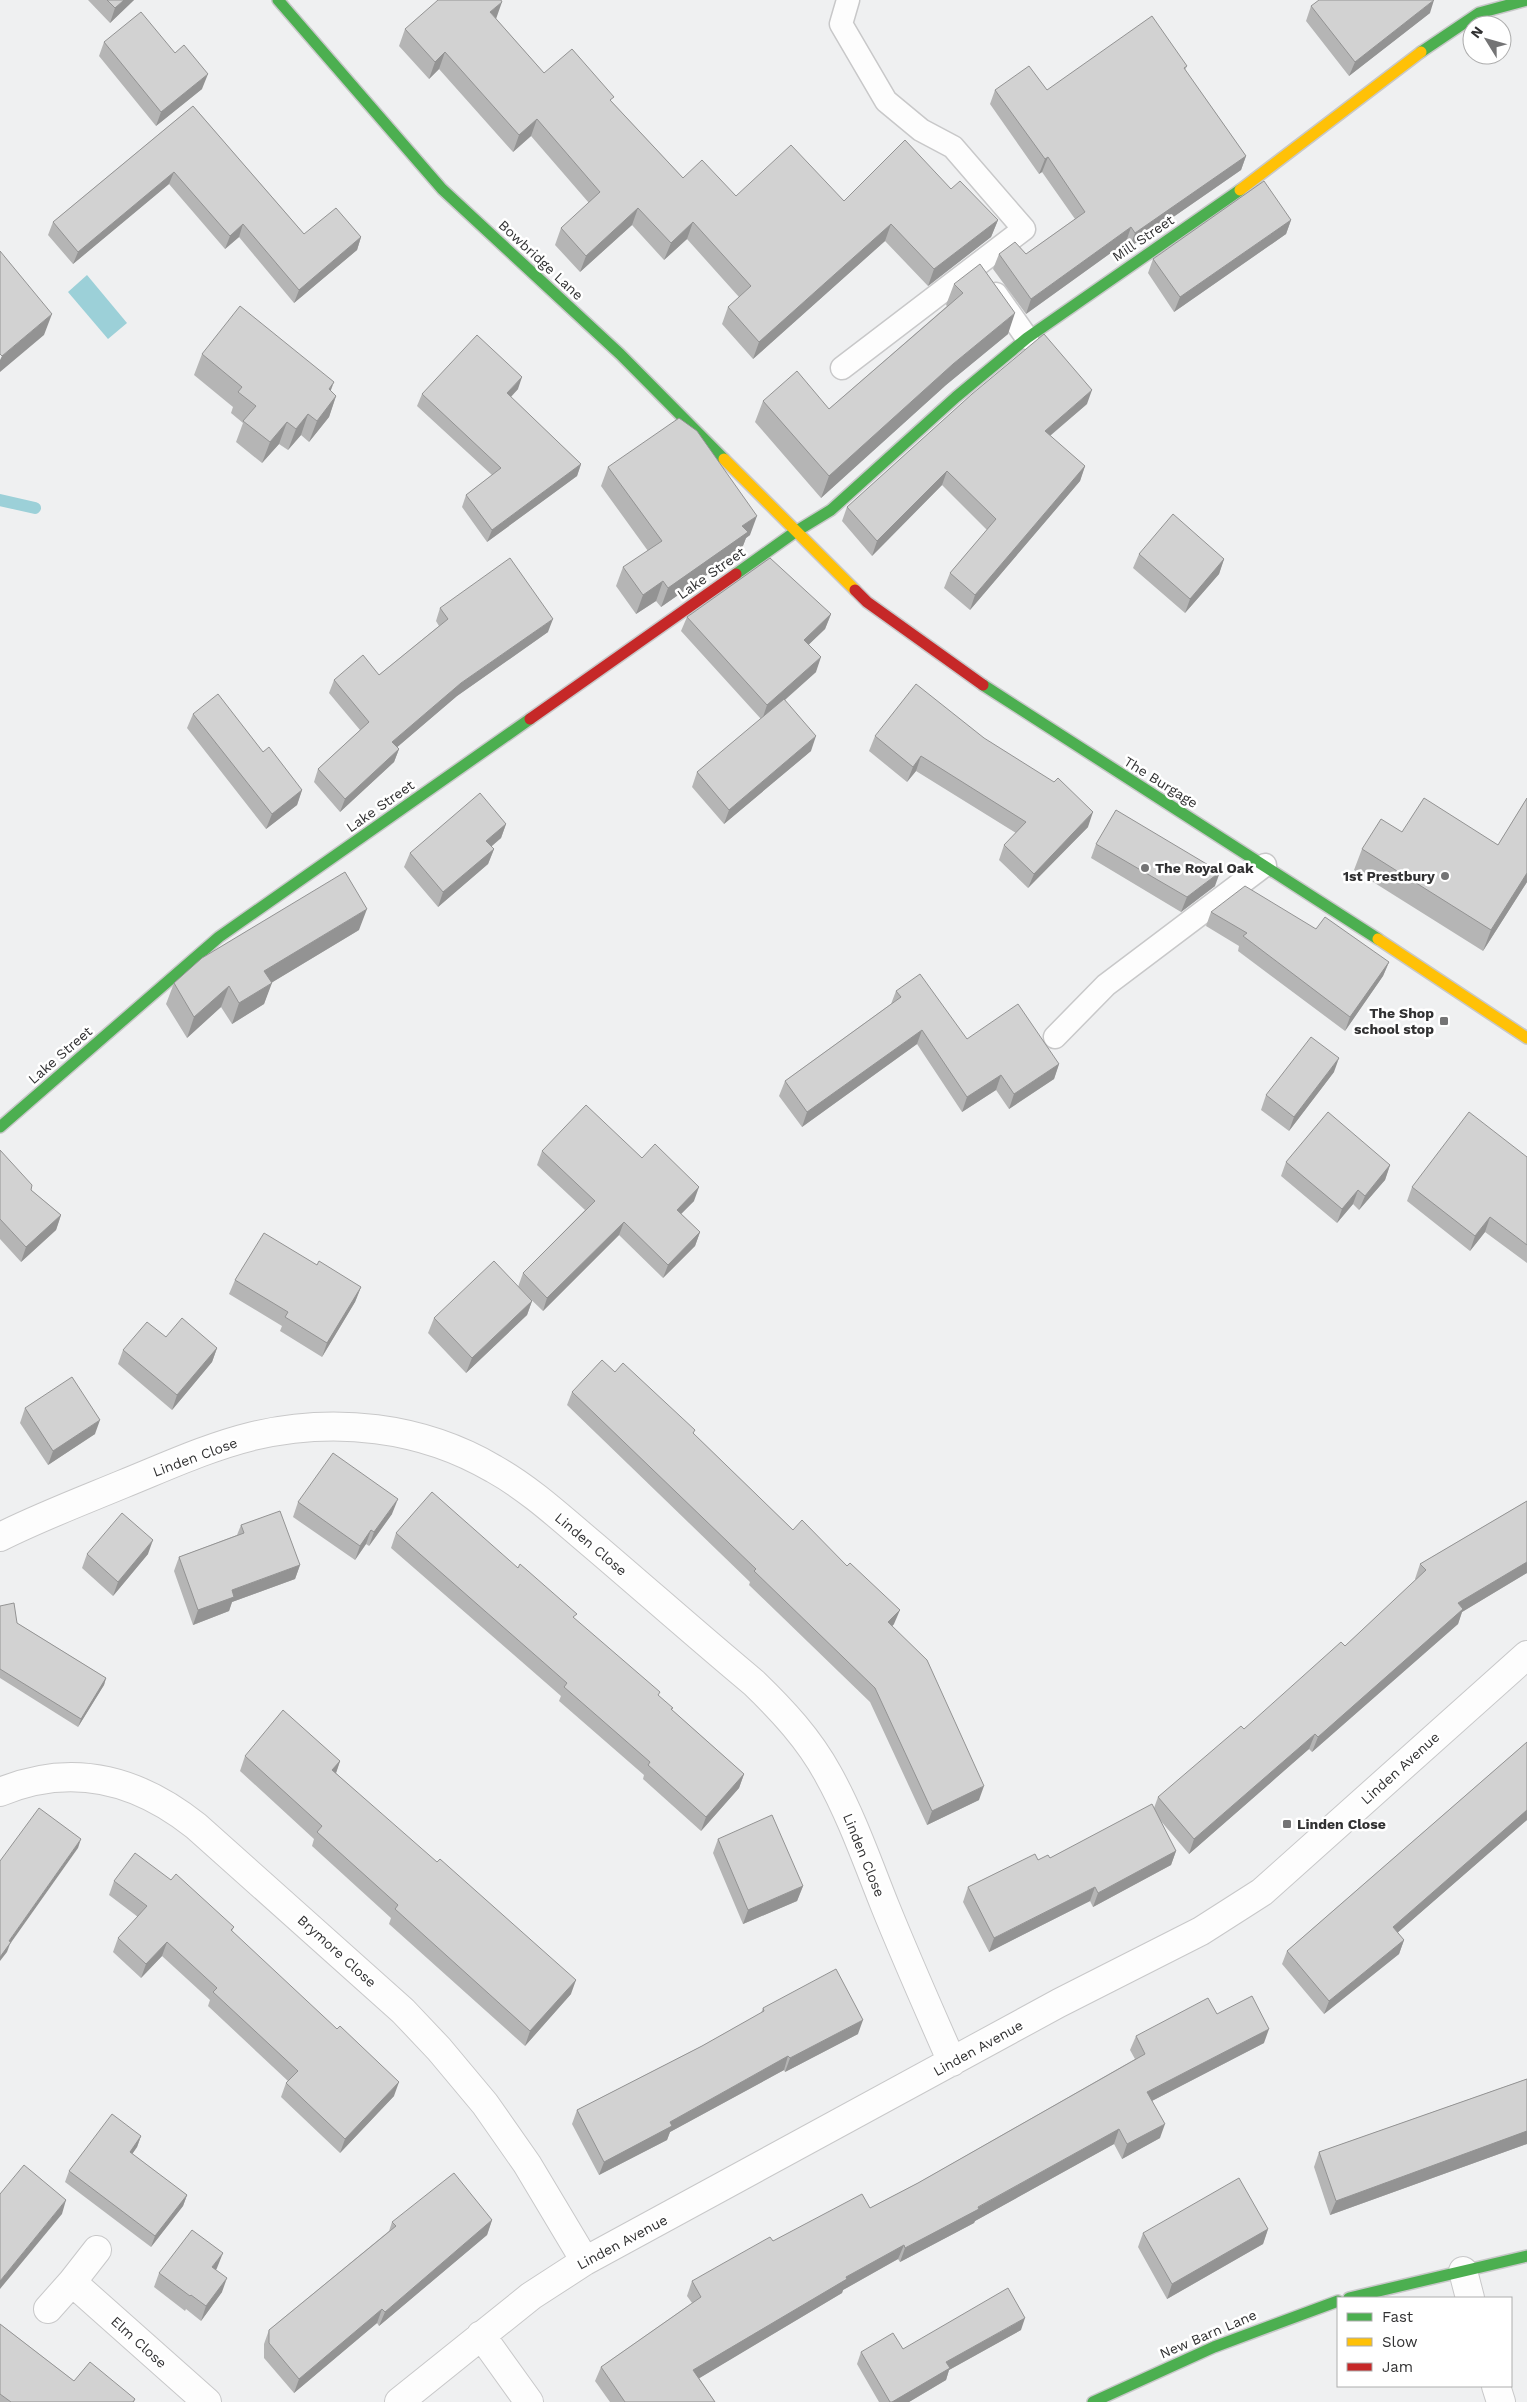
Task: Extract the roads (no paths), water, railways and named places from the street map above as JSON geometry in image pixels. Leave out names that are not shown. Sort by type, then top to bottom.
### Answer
[{"type":"street","name":"Bowbridge Lane","points":[[278,0],[442,189],[620,354],[795,532]]},
{"type":"street","name":"Mill Street","points":[[795,532],[831,510],[956,397],[1027,338],[1264,173],[1427,47],[1479,13],[1527,0]]},
{"type":"street","name":"The Burgage","points":[[795,532],[867,602],[967,675],[1265,865],[1527,1038]]},
{"type":"street","name":"Lake Street","points":[[0,1127],[219,937],[795,532]]},
{"type":"street","name":"Linden Close","points":[[0,1537],[168,1466],[250,1437],[287,1429],[353,1426],[398,1432],[432,1441],[465,1453],[496,1469],[557,1515],[754,1683],[780,1709],[804,1738],[827,1772],[846,1809],[915,1980],[952,2062]]},
{"type":"street","name":"Linden Avenue","points":[[399,2402],[480,2335],[531,2296],[586,2261],[1060,2004],[1201,1931],[1262,1892],[1527,1655]]},
{"type":"street","name":"Brymore Close","points":[[0,1792],[18,1784],[51,1778],[83,1777],[114,1782],[144,1792],[172,1806],[403,2011],[439,2049],[485,2104],[516,2149],[586,2261]]},
{"type":"street","points":[[48,2309],[97,2250]]},
{"type":"street","points":[[1351,2297],[1373,2290],[1527,2256]]},
{"type":"street","points":[[1463,2271],[1470,2297]]},
{"type":"street","name":"Elm Close","points":[[72,2282],[207,2402]]},
{"type":"street","name":"New Barn Lane","points":[[1093,2402],[1217,2345],[1290,2317],[1337,2302]]},
{"type":"street","points":[[480,2335],[529,2402]]},
{"type":"street","points":[[1496,2387],[1501,2402]]},
{"type":"lane","points":[[842,368],[976,267],[1024,228],[953,147],[921,130],[886,102],[841,24],[848,0]]},
{"type":"lane","points":[[976,267],[1027,338]]},
{"type":"lane","points":[[1055,1037],[1106,985],[1265,865]]},
{"type":"water","points":[[87,275],[127,323],[108,339],[68,292]]},
{"type":"waterway","points":[[0,500],[35,508]]},
{"type":"place","name":"The Royal Oak","points":[[1145,868]]},
{"type":"place","name":"1st Prestbury","points":[[1445,876]]},
{"type":"place","name":"The Shop school stop","points":[[1444,1021]]},
{"type":"place","name":"Linden Close","points":[[1287,1824]]}]
